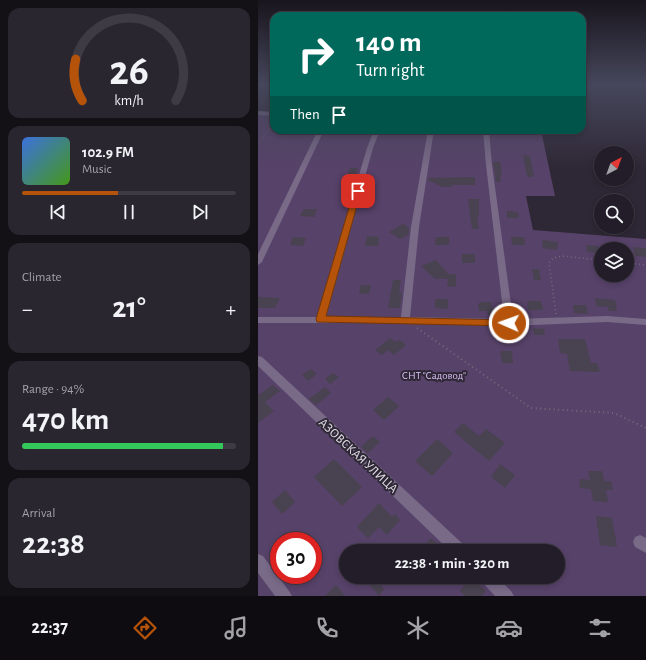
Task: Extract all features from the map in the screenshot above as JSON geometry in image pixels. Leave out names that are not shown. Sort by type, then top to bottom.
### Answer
[{"type":"street","points":[[258,113],[270,114]]},
{"type":"street","points":[[258,262],[319,134]]},
{"type":"street","points":[[321,319],[370,148],[375,134]]},
{"type":"street","points":[[405,320],[416,219],[430,134]]},
{"type":"street","points":[[486,134],[509,323]]},
{"type":"street","points":[[258,320],[405,320],[509,323],[607,319],[646,322]]},
{"type":"street","name":"АЗОВСКАЯ УЛИЦА","points":[[258,360],[453,544]]},
{"type":"street","points":[[258,561],[284,596]]},
{"type":"street","points":[[494,584],[506,596]]},
{"type":"path","points":[[258,145],[270,128]]},
{"type":"path","points":[[557,321],[549,264],[553,258],[562,256],[594,259]]},
{"type":"path","points":[[634,264],[646,265]]},
{"type":"path","points":[[405,320],[531,408],[614,413],[646,428]]},
{"type":"green space","name":"СНТ \"Садовод\"","points":[[258,114],[270,114],[270,134],[542,134],[555,196],[526,196],[533,230],[646,239],[646,596],[258,596]]},
{"type":"building","points":[[523,155],[530,156],[534,177],[527,177]]},
{"type":"building","points":[[493,162],[500,162],[502,175],[500,175],[501,182],[496,182]]},
{"type":"building","points":[[350,168],[358,168],[353,180],[356,180],[351,194],[341,193]]},
{"type":"building","points":[[475,177],[475,185],[452,185],[452,187],[442,187],[428,180],[428,178]]},
{"type":"building","points":[[468,199],[479,199],[479,217],[477,217],[479,229],[472,229]]},
{"type":"building","points":[[304,209],[317,209],[314,217],[300,216]]},
{"type":"building","points":[[507,211],[518,212],[519,218],[507,218]]},
{"type":"building","points":[[403,224],[409,228],[409,234],[400,239],[389,232]]},
{"type":"building","points":[[367,236],[379,237],[378,246],[365,246]]},
{"type":"building","points":[[293,237],[306,238],[303,246],[290,245]]},
{"type":"building","points":[[436,237],[449,237],[449,245],[435,245]]},
{"type":"building","points":[[511,237],[524,237],[525,245],[512,245]]},
{"type":"building","points":[[543,240],[558,242],[557,250],[542,248]]},
{"type":"building","points":[[586,245],[594,246],[594,253],[587,252]]},
{"type":"building","points":[[634,247],[646,248],[646,257],[635,256]]},
{"type":"building","points":[[462,254],[475,254],[475,263],[462,263]]},
{"type":"building","points":[[436,260],[448,274],[456,274],[456,287],[447,286],[448,279],[435,279],[421,266]]},
{"type":"building","points":[[532,269],[539,269],[541,280],[534,280]]},
{"type":"building","points":[[393,280],[401,280],[399,293],[402,293],[400,308],[388,308]]},
{"type":"building","points":[[361,285],[371,285],[369,294],[359,294]]},
{"type":"building","points":[[258,297],[280,298],[275,308],[258,308]]},
{"type":"building","points":[[595,298],[615,300],[617,311],[609,311],[608,307],[596,306]]},
{"type":"building","points":[[435,299],[448,299],[448,309],[435,308]]},
{"type":"building","points":[[527,301],[541,301],[543,310],[528,310]]},
{"type":"building","points":[[481,302],[491,302],[492,308],[498,308],[498,316],[488,315],[487,311],[479,311],[478,304]]},
{"type":"building","points":[[573,305],[586,305],[588,314],[574,313]]},
{"type":"building","points":[[533,328],[544,329],[545,335],[534,335]]},
{"type":"building","points":[[390,338],[396,342],[400,340],[406,345],[394,355],[388,350],[382,355],[375,350]]},
{"type":"building","points":[[558,339],[585,339],[591,363],[597,363],[600,372],[570,371],[567,354],[560,353]]},
{"type":"building","points":[[500,351],[512,351],[513,363],[502,363]]},
{"type":"building","points":[[311,369],[317,374],[308,381],[302,375]]},
{"type":"building","points":[[333,373],[339,377],[330,384],[325,379]]},
{"type":"building","points":[[273,385],[280,391],[265,402],[274,411],[258,423],[258,395]]},
{"type":"building","points":[[325,387],[331,393],[316,405],[309,399]]},
{"type":"building","points":[[388,397],[399,406],[384,420],[373,410]]},
{"type":"building","points":[[463,423],[479,436],[486,429],[505,443],[489,461],[454,432]]},
{"type":"building","points":[[373,436],[380,442],[368,453],[361,447]]},
{"type":"building","points":[[437,439],[453,453],[432,476],[415,461]]},
{"type":"building","points":[[334,459],[362,487],[342,506],[314,477]]},
{"type":"building","points":[[500,464],[515,475],[505,488],[491,477]]},
{"type":"building","points":[[588,471],[602,471],[604,481],[611,481],[613,490],[606,490],[608,502],[593,501],[591,489],[580,488],[579,479],[590,480]]},
{"type":"building","points":[[285,490],[295,502],[282,514],[272,502]]},
{"type":"building","points":[[379,503],[392,517],[395,514],[400,520],[387,535],[379,527],[368,538],[357,527]]},
{"type":"building","points":[[596,516],[612,518],[617,547],[600,545]]},
{"type":"building","points":[[431,538],[437,544],[426,544]]},
{"type":"building","points":[[369,584],[379,584],[384,589],[379,596]]},
{"type":"building","points":[[465,584],[478,584],[486,591],[482,596],[465,596],[460,591]]},
{"type":"building","points":[[336,585],[345,596],[325,596]]},
{"type":"route","points":[[358,191],[321,319],[509,323]]}]
